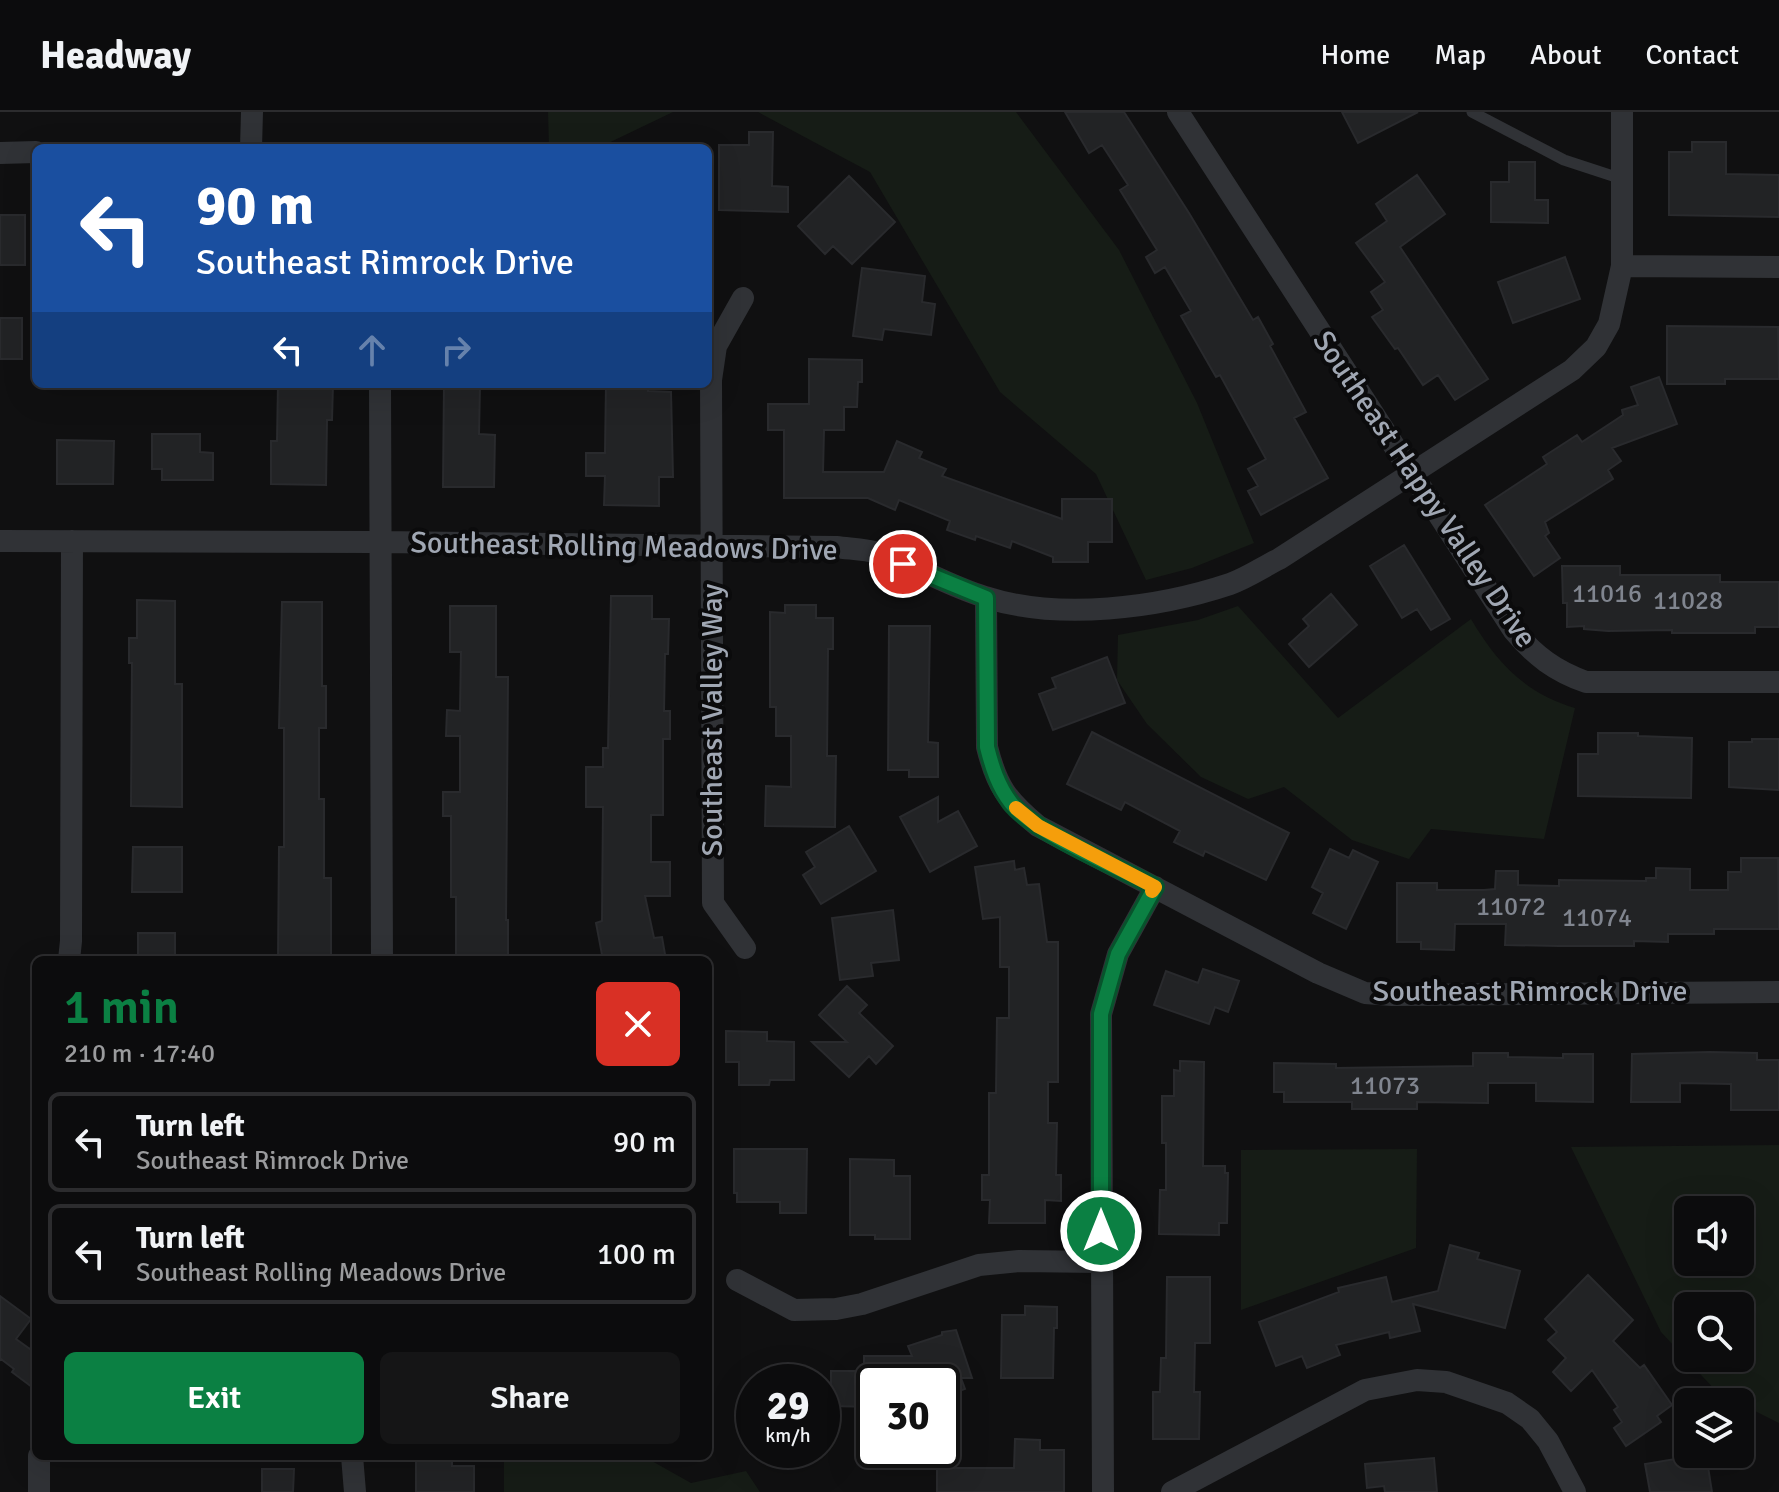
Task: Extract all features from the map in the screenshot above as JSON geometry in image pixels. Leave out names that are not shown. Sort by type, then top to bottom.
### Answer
[{"type":"street","points":[[251,144],[252,112]]},
{"type":"street","name":"Southeast Happy Valley Drive","points":[[1178,112],[1514,631],[1534,655],[1561,673],[1586,682],[1779,682]]},
{"type":"street","name":"Southeast Rolling Meadows Drive","points":[[0,541],[836,547],[876,552],[986,598],[1027,606],[1074,609],[1128,607],[1177,599],[1233,583],[1279,559],[1572,370],[1596,347],[1609,324],[1622,266],[1622,112]]},
{"type":"street","points":[[0,153],[32,152]]},
{"type":"street","points":[[1622,266],[1779,267]]},
{"type":"street","name":"Southeast Valley Way","points":[[712,373],[716,346],[743,298]]},
{"type":"street","points":[[380,388],[382,956]]},
{"type":"street","name":"Southeast Valley Way","points":[[711,388],[713,903],[745,948]]},
{"type":"street","points":[[69,956],[72,541]]},
{"type":"street","name":"Southeast Rimrock Drive","points":[[986,598],[987,747],[1001,789],[1013,806],[1038,826],[1318,973],[1365,993],[1408,995],[1779,992]]},
{"type":"street","points":[[1103,1492],[1101,1014],[1118,954],[1155,887]]},
{"type":"street","points":[[737,1280],[794,1310],[836,1309],[862,1304],[979,1265],[1019,1261],[1101,1262]]},
{"type":"street","points":[[1172,1492],[1365,1390],[1417,1380],[1446,1382],[1507,1403],[1530,1419],[1548,1441],[1575,1492]]},
{"type":"street","points":[[39,1460],[39,1492]]},
{"type":"street","points":[[352,1460],[355,1492]]},
{"type":"lane","points":[[1472,112],[1564,160],[1622,179]]},
{"type":"shaded area","points":[[548,112],[673,112],[606,144],[549,144]]},
{"type":"shaded area","points":[[758,112],[1016,112],[1119,250],[1197,403],[1254,543],[1192,568],[1146,580],[1096,474],[1000,392],[870,172]]},
{"type":"shaded area","points":[[1238,606],[1338,718],[1471,619],[1491,649],[1514,674],[1541,694],[1575,708],[1544,839],[1431,829],[1409,859],[1352,840],[1284,787],[1248,799],[1201,777],[1147,724],[1117,680],[1118,635],[1198,620]]},
{"type":"shaded area","points":[[1779,1145],[1779,1423],[1754,1410],[1754,1388],[1713,1388],[1698,1372],[1754,1372],[1754,1292],[1674,1292],[1674,1346],[1661,1332],[1571,1147]]},
{"type":"shaded area","points":[[1417,1149],[1416,1248],[1241,1310],[1241,1150]]},
{"type":"shaded area","points":[[504,1460],[650,1460],[691,1483],[746,1471],[760,1492],[504,1492]]},
{"type":"building","points":[[1065,112],[1124,112],[1253,320],[1258,317],[1306,412],[1294,418],[1328,478],[1261,515],[1248,491],[1258,486],[1248,469],[1266,459],[1220,375],[1216,377],[1181,316],[1191,311],[1165,267],[1155,273],[1146,257],[1157,250],[1120,190],[1128,185],[1102,145],[1089,153]]},
{"type":"building","points":[[1342,112],[1418,112],[1358,143]]},
{"type":"building","points":[[749,132],[773,132],[772,186],[788,187],[788,212],[719,210],[719,145],[749,145]]},
{"type":"building","points":[[1692,142],[1726,142],[1726,174],[1779,175],[1779,217],[1669,215],[1669,152],[1692,152]]},
{"type":"building","points":[[1509,162],[1535,162],[1535,200],[1548,200],[1548,223],[1491,222],[1491,182],[1509,182]]},
{"type":"building","points":[[1417,175],[1445,214],[1400,247],[1488,379],[1455,400],[1438,375],[1423,385],[1372,317],[1383,310],[1371,292],[1385,282],[1356,243],[1387,221],[1376,204]]},
{"type":"building","points":[[849,176],[895,222],[852,264],[833,246],[825,254],[798,226]]},
{"type":"building","points":[[0,215],[25,215],[25,265],[0,265]]},
{"type":"building","points":[[1565,257],[1580,299],[1513,323],[1498,282]]},
{"type":"building","points":[[862,268],[925,276],[922,302],[935,304],[931,335],[884,329],[882,340],[853,336]]},
{"type":"building","points":[[0,318],[22,318],[22,359],[0,359]]},
{"type":"building","points":[[1667,326],[1778,327],[1779,379],[1725,379],[1725,384],[1667,384]]},
{"type":"building","points":[[809,359],[862,360],[857,407],[844,407],[844,430],[824,430],[823,472],[884,472],[897,441],[922,452],[919,458],[946,469],[942,476],[1062,519],[1062,499],[1112,499],[1112,542],[1088,542],[1088,562],[1053,562],[1053,557],[1012,541],[1010,548],[947,530],[950,521],[899,500],[895,510],[868,498],[784,498],[784,430],[768,430],[768,404],[809,404]]},
{"type":"building","points":[[1659,377],[1677,424],[1612,448],[1621,461],[1608,470],[1613,479],[1545,522],[1549,533],[1545,536],[1560,558],[1534,576],[1485,505],[1547,464],[1543,457],[1577,435],[1582,442],[1623,415],[1622,410],[1638,405],[1631,387]]},
{"type":"building","points":[[278,388],[333,388],[332,420],[327,420],[326,485],[271,484],[271,441],[277,441]]},
{"type":"building","points":[[444,388],[480,388],[479,434],[495,435],[494,487],[443,487]]},
{"type":"building","points":[[606,388],[648,388],[648,391],[671,392],[673,477],[659,477],[659,506],[604,505],[605,476],[586,476],[586,453],[605,453]]},
{"type":"building","points":[[152,434],[200,434],[200,452],[213,453],[213,480],[162,480],[162,469],[152,469]]},
{"type":"building","points":[[57,440],[114,441],[113,484],[57,484]]},
{"type":"building","points":[[1404,545],[1450,619],[1431,630],[1417,609],[1402,618],[1370,566]]},
{"type":"building","points":[[1562,566],[1620,566],[1620,575],[1720,575],[1720,582],[1779,582],[1779,627],[1755,627],[1755,633],[1672,633],[1672,630],[1608,631],[1584,629],[1584,626],[1567,627]]},
{"type":"building","points":[[1331,594],[1357,625],[1309,667],[1289,644],[1309,626],[1303,619]]},
{"type":"building","points":[[611,596],[652,596],[652,619],[669,619],[664,711],[670,711],[670,739],[663,739],[663,815],[651,815],[651,862],[670,862],[670,896],[645,896],[654,938],[662,937],[665,956],[602,956],[596,923],[602,921],[603,807],[586,807],[586,767],[603,767],[603,748],[608,748]]},
{"type":"building","points":[[137,600],[175,601],[175,684],[182,684],[182,807],[131,806],[132,663],[129,663],[129,638],[137,638]]},
{"type":"building","points":[[282,602],[322,602],[322,686],[326,686],[326,728],[319,728],[319,799],[324,799],[324,878],[331,878],[331,956],[278,956],[279,847],[284,847],[284,728],[279,728]]},
{"type":"building","points":[[785,605],[816,605],[816,618],[833,618],[833,649],[828,649],[827,756],[836,756],[835,827],[765,826],[766,786],[791,787],[791,736],[776,736],[776,707],[770,707],[770,612],[785,613]]},
{"type":"building","points":[[450,606],[496,606],[496,677],[508,677],[508,956],[456,956],[456,897],[451,897],[451,816],[443,816],[443,792],[460,792],[460,736],[446,736],[447,710],[460,711],[461,652],[450,652]]},
{"type":"building","points":[[889,626],[930,626],[928,742],[938,743],[938,777],[909,777],[909,770],[888,770]]},
{"type":"building","points":[[1107,657],[1125,703],[1053,730],[1039,694],[1056,688],[1052,678]]},
{"type":"building","points":[[1092,732],[1289,833],[1266,880],[1205,851],[1203,856],[1174,842],[1180,831],[1125,802],[1121,810],[1067,784]]},
{"type":"building","points":[[1598,733],[1692,738],[1691,798],[1578,796],[1578,754],[1598,754]]},
{"type":"building","points":[[1752,739],[1779,739],[1779,790],[1729,787],[1729,742],[1752,742]]},
{"type":"building","points":[[938,797],[938,822],[958,811],[977,846],[930,872],[900,817]]},
{"type":"building","points":[[849,826],[876,871],[821,904],[803,875],[815,867],[806,852]]},
{"type":"building","points":[[133,847],[182,847],[182,892],[132,892]]},
{"type":"building","points":[[1330,849],[1349,858],[1353,850],[1378,862],[1346,929],[1313,913],[1323,893],[1312,887]]},
{"type":"building","points":[[1741,858],[1778,858],[1779,929],[1714,929],[1714,934],[1668,934],[1668,942],[1634,941],[1634,946],[1559,946],[1505,945],[1506,924],[1455,924],[1454,950],[1421,949],[1421,942],[1397,942],[1397,883],[1437,883],[1437,890],[1495,889],[1496,871],[1518,871],[1518,885],[1559,886],[1559,880],[1646,881],[1646,878],[1656,878],[1656,868],[1690,869],[1690,890],[1728,890],[1728,872],[1741,872]]},
{"type":"building","points":[[1014,861],[1015,870],[1024,868],[1027,885],[1039,884],[1047,942],[1058,942],[1058,1082],[1048,1082],[1048,1123],[1057,1123],[1056,1175],[1061,1175],[1061,1201],[1045,1200],[1045,1223],[989,1223],[990,1200],[982,1200],[982,1175],[989,1175],[989,1093],[996,1093],[997,1018],[1009,1018],[1009,967],[1000,967],[1000,917],[983,919],[975,867]]},
{"type":"building","points":[[893,910],[899,960],[871,963],[873,976],[840,980],[832,918]]},
{"type":"building","points":[[138,933],[175,933],[175,956],[138,956]]},
{"type":"building","points":[[1203,969],[1239,981],[1228,1012],[1215,1007],[1209,1024],[1154,1005],[1166,971],[1198,983]]},
{"type":"building","points":[[847,986],[867,1005],[859,1013],[893,1046],[876,1064],[869,1056],[849,1077],[812,1042],[847,1042],[819,1015]]},
{"type":"building","points":[[726,1031],[767,1032],[767,1041],[794,1042],[794,1080],[770,1080],[769,1085],[739,1085],[739,1062],[726,1062]]},
{"type":"building","points":[[1473,1053],[1563,1058],[1563,1054],[1593,1054],[1593,1102],[1536,1101],[1536,1083],[1488,1083],[1488,1103],[1417,1102],[1417,1109],[1352,1109],[1352,1102],[1284,1102],[1284,1092],[1274,1092],[1274,1063],[1336,1064],[1336,1068],[1473,1066]]},
{"type":"building","points":[[1757,1053],[1757,1060],[1779,1060],[1779,1110],[1731,1110],[1731,1084],[1680,1083],[1680,1102],[1631,1102],[1632,1054]]},
{"type":"building","points":[[1180,1061],[1204,1062],[1203,1166],[1225,1166],[1225,1173],[1228,1173],[1227,1223],[1219,1223],[1219,1235],[1159,1234],[1160,1190],[1166,1190],[1162,1096],[1174,1096],[1174,1070],[1180,1071]]},
{"type":"building","points":[[734,1149],[807,1149],[806,1213],[780,1213],[780,1202],[737,1202],[737,1193],[734,1193]]},
{"type":"building","points":[[850,1159],[894,1160],[894,1176],[910,1176],[910,1239],[850,1235]]},
{"type":"building","points":[[1450,1245],[1479,1253],[1477,1259],[1520,1271],[1505,1328],[1413,1304],[1420,1331],[1390,1338],[1389,1332],[1336,1345],[1340,1355],[1307,1368],[1302,1356],[1276,1366],[1259,1322],[1339,1292],[1338,1288],[1386,1277],[1392,1302],[1438,1291]]},
{"type":"building","points":[[1588,1275],[1633,1320],[1613,1341],[1640,1368],[1644,1365],[1672,1405],[1657,1416],[1661,1422],[1626,1446],[1614,1428],[1622,1422],[1614,1410],[1618,1407],[1592,1370],[1571,1391],[1553,1372],[1566,1358],[1548,1340],[1557,1332],[1545,1319]]},
{"type":"building","points":[[1167,1277],[1210,1277],[1210,1343],[1195,1343],[1194,1392],[1200,1392],[1199,1439],[1153,1439],[1153,1392],[1160,1392],[1161,1358],[1166,1358]]},
{"type":"building","points":[[0,1296],[31,1319],[16,1339],[30,1349],[32,1346],[32,1387],[0,1360]]},
{"type":"building","points":[[1025,1306],[1057,1307],[1053,1378],[1001,1378],[1002,1315],[1025,1315]]},
{"type":"building","points":[[956,1330],[972,1378],[961,1378],[965,1389],[960,1391],[960,1364],[864,1364],[864,1356],[912,1356],[908,1346],[942,1335],[942,1332]]},
{"type":"building","points":[[840,1371],[856,1371],[856,1407],[840,1406]]},
{"type":"building","points":[[1015,1439],[1040,1440],[1040,1450],[1064,1450],[1064,1492],[937,1492],[937,1468],[1014,1468]]},
{"type":"building","points":[[1434,1458],[1437,1492],[1385,1492],[1384,1486],[1367,1488],[1365,1464]]},
{"type":"building","points":[[1674,1459],[1674,1468],[1708,1468],[1712,1492],[1650,1492],[1645,1464]]},
{"type":"building","points":[[416,1460],[452,1460],[452,1466],[474,1466],[474,1492],[416,1492]]},
{"type":"building","points":[[262,1469],[294,1469],[293,1492],[262,1492]]},
{"type":"slow traffic","points":[[1016,808],[1038,826],[1155,887],[1152,891]]},
{"type":"route","points":[[903,564],[986,598],[987,747],[1001,789],[1013,806],[1038,826],[1155,887],[1118,954],[1101,1014],[1101,1231]]}]
